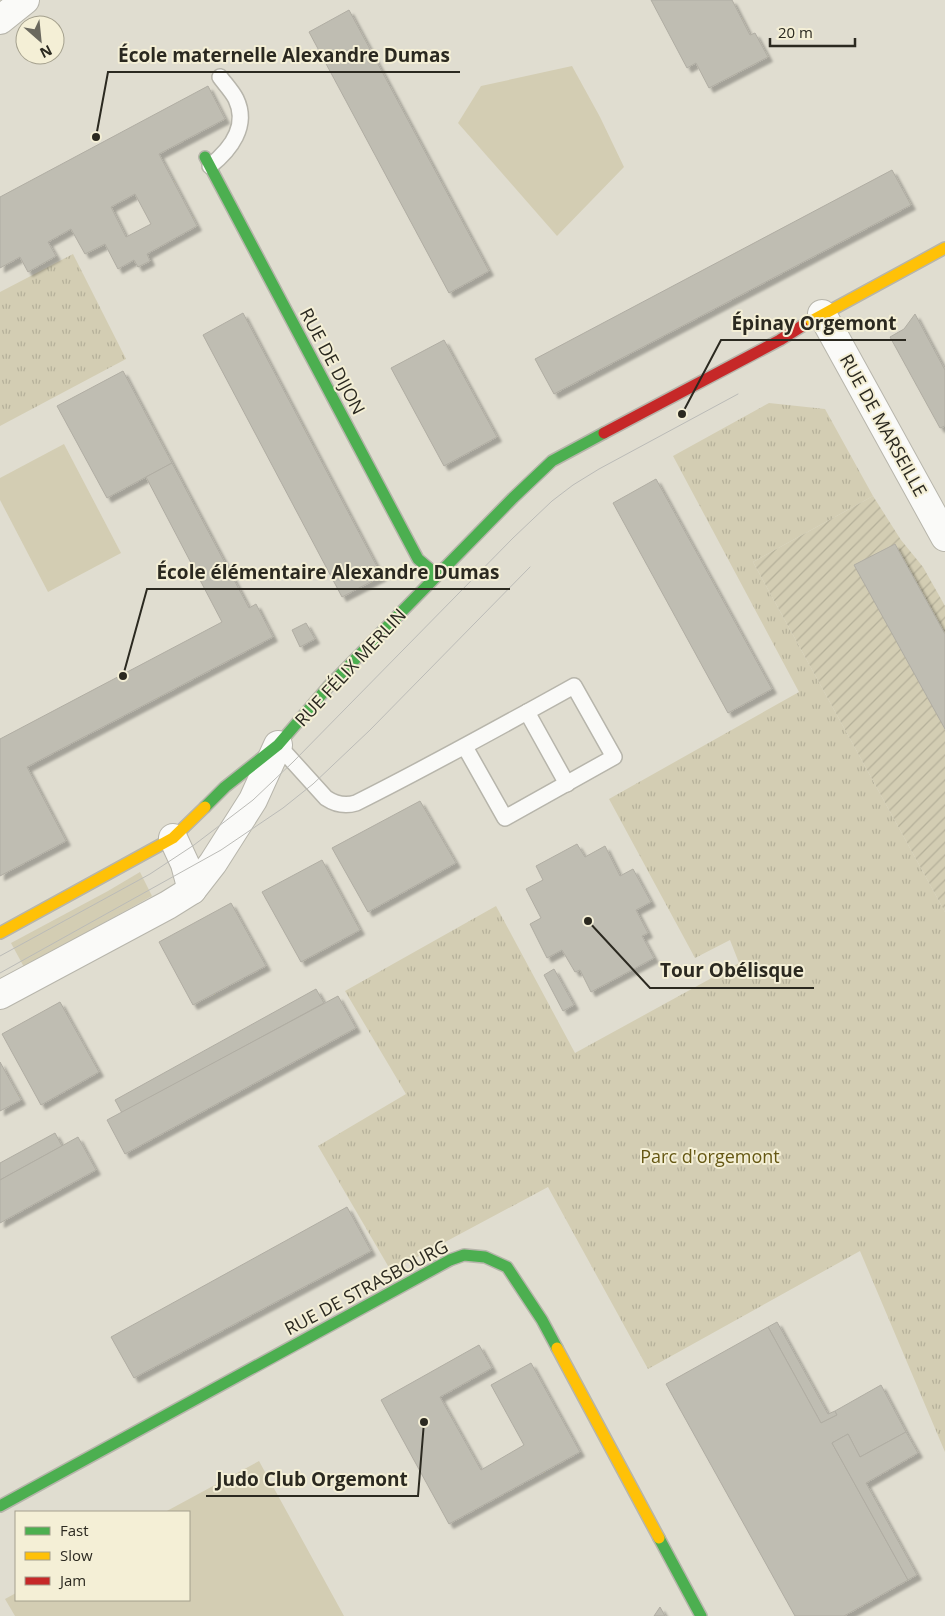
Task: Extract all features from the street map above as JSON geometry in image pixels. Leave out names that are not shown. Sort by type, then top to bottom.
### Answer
[{"type":"street","points":[[0,20],[25,0]]},
{"type":"street","name":"RUE DE DIJON","points":[[208,162],[418,560],[437,575]]},
{"type":"street","name":"RUE FÉLIX MERLIN","points":[[0,933],[173,838],[225,787],[278,745],[328,687],[512,498],[552,461],[780,340],[822,314],[945,248]]},
{"type":"street","name":"RUE DE MARSEILLE","points":[[822,314],[945,536]]},
{"type":"street","name":"RUE FÉLIX MERLIN","points":[[0,994],[168,905],[192,890],[253,800],[278,745]]},
{"type":"street","points":[[173,838],[185,864],[192,890]]},
{"type":"street","name":"RUE DE STRASBOURG","points":[[0,1506],[450,1260],[464,1255],[485,1257],[507,1267],[542,1320],[701,1616]]},
{"type":"lane","points":[[208,162],[223,156],[234,141],[240,124],[240,109],[236,98],[220,77]]},
{"type":"lane","points":[[278,745],[326,798],[332,802],[350,805],[465,747],[574,686],[614,758],[505,818],[465,747]]},
{"type":"lane","points":[[527,712],[567,784]]},
{"type":"green space","points":[[572,66],[600,117],[624,167],[557,236],[458,123],[481,86]]},
{"type":"green space","points":[[73,254],[126,359],[0,426],[0,292]]},
{"type":"green space","name":"Parc d'orgemont","points":[[769,403],[825,409],[873,496],[753,562],[945,912],[945,1452],[860,1251],[648,1369],[548,1187],[391,1271],[318,1146],[406,1094],[345,991],[496,906],[575,1053],[739,963],[730,940],[695,958],[609,799],[799,692],[673,456]]},
{"type":"green space","points":[[64,444],[121,553],[48,592],[0,500],[0,478]]},
{"type":"green space","points":[[873,496],[901,540],[923,567],[945,606],[945,912],[753,562]]},
{"type":"green space","points":[[140,872],[152,896],[24,967],[11,943]]},
{"type":"green space","points":[[259,1461],[344,1616],[15,1616],[5,1599],[15,1594],[15,1601],[190,1601],[190,1511],[167,1511]]},
{"type":"building","points":[[651,0],[732,0],[750,35],[755,33],[768,57],[709,88],[696,63],[687,68]]},
{"type":"building","points":[[349,10],[489,271],[449,293],[309,32]]},
{"type":"building","points":[[208,86],[225,119],[159,154],[197,226],[147,254],[150,261],[138,267],[134,260],[118,269],[105,244],[85,254],[71,229],[48,242],[56,256],[28,272],[20,257],[0,268],[0,197]],"holes":[[[135,194],[151,224],[126,237],[111,207]]]},
{"type":"building","points":[[892,170],[911,205],[554,394],[535,359]]},
{"type":"building","points":[[243,313],[382,576],[342,597],[203,335]]},
{"type":"building","points":[[915,314],[945,370],[945,426],[940,428],[890,337],[904,329]]},
{"type":"building","points":[[444,340],[497,437],[444,466],[391,368]]},
{"type":"building","points":[[123,371],[172,463],[107,498],[57,406]]},
{"type":"building","points":[[172,463],[249,608],[256,604],[273,637],[27,767],[66,841],[0,876],[0,739],[222,622],[146,477]]},
{"type":"building","points":[[656,479],[772,689],[728,713],[613,503]]},
{"type":"building","points":[[895,544],[945,634],[945,729],[854,565]]},
{"type":"building","points":[[306,623],[315,639],[300,647],[292,630]]},
{"type":"building","points":[[420,801],[456,863],[368,912],[332,848]]},
{"type":"building","points":[[577,844],[585,857],[605,846],[620,876],[633,869],[651,902],[636,910],[648,933],[642,936],[654,958],[591,992],[580,970],[575,972],[562,950],[547,958],[530,924],[541,918],[526,889],[543,880],[536,866]]},
{"type":"building","points":[[322,860],[360,930],[301,962],[262,892]]},
{"type":"building","points":[[231,903],[266,966],[193,1005],[159,942]]},
{"type":"building","points":[[554,969],[574,1005],[563,1011],[544,975]]},
{"type":"building","points":[[316,989],[324,1003],[122,1113],[115,1100]]},
{"type":"building","points":[[338,996],[356,1028],[125,1154],[107,1120]]},
{"type":"building","points":[[60,1002],[99,1072],[41,1105],[2,1034]]},
{"type":"building","points":[[0,1062],[21,1100],[0,1111]]},
{"type":"building","points":[[55,1133],[62,1146],[0,1180],[0,1163]]},
{"type":"building","points":[[78,1137],[96,1170],[0,1223],[0,1180]]},
{"type":"building","points":[[347,1207],[371,1251],[134,1378],[111,1337]]},
{"type":"building","points":[[777,1322],[828,1414],[835,1411],[837,1415],[821,1423],[768,1327]]},
{"type":"building","points":[[768,1327],[821,1423],[837,1415],[835,1411],[881,1385],[906,1432],[860,1457],[848,1434],[832,1443],[908,1580],[844,1616],[795,1616],[666,1384]]},
{"type":"building","points":[[479,1345],[492,1368],[440,1397],[481,1470],[524,1445],[491,1385],[531,1363],[580,1452],[449,1524],[381,1400]]},
{"type":"building","points":[[906,1432],[918,1453],[866,1483],[917,1575],[908,1580],[832,1443],[848,1434],[860,1457]]},
{"type":"building","points":[[660,1607],[665,1616],[654,1616]]},
{"type":"tram line","points":[[0,956],[150,874],[194,845],[253,800],[293,762],[513,538],[552,501],[599,469],[738,394]]},
{"type":"tram line","points":[[0,973],[221,850],[283,808],[313,784],[370,730],[530,567]]},
{"type":"traffic: fast","points":[[205,157],[418,559],[437,575]]},
{"type":"traffic: fast","points":[[205,807],[225,787],[278,745],[328,687],[513,498],[552,461],[604,433]]},
{"type":"traffic: fast","points":[[0,1506],[450,1260],[464,1255],[485,1257],[507,1267],[542,1320],[557,1348]]},
{"type":"traffic: fast","points":[[659,1538],[701,1616]]},
{"type":"traffic: slow","points":[[802,326],[945,248]]},
{"type":"traffic: slow","points":[[0,933],[173,838],[205,807]]},
{"type":"traffic: slow","points":[[557,1348],[659,1538]]},
{"type":"traffic: jam","points":[[604,433],[780,340],[802,326]]},
{"type":"place","name":"École maternelle Alexandre Dumas","points":[[96,137]]},
{"type":"place","name":"Épinay Orgemont","points":[[682,414]]},
{"type":"place","name":"École élémentaire Alexandre Dumas","points":[[123,676]]},
{"type":"place","name":"Tour Obélisque","points":[[588,921]]},
{"type":"place","name":"Judo Club Orgemont","points":[[424,1422]]}]
